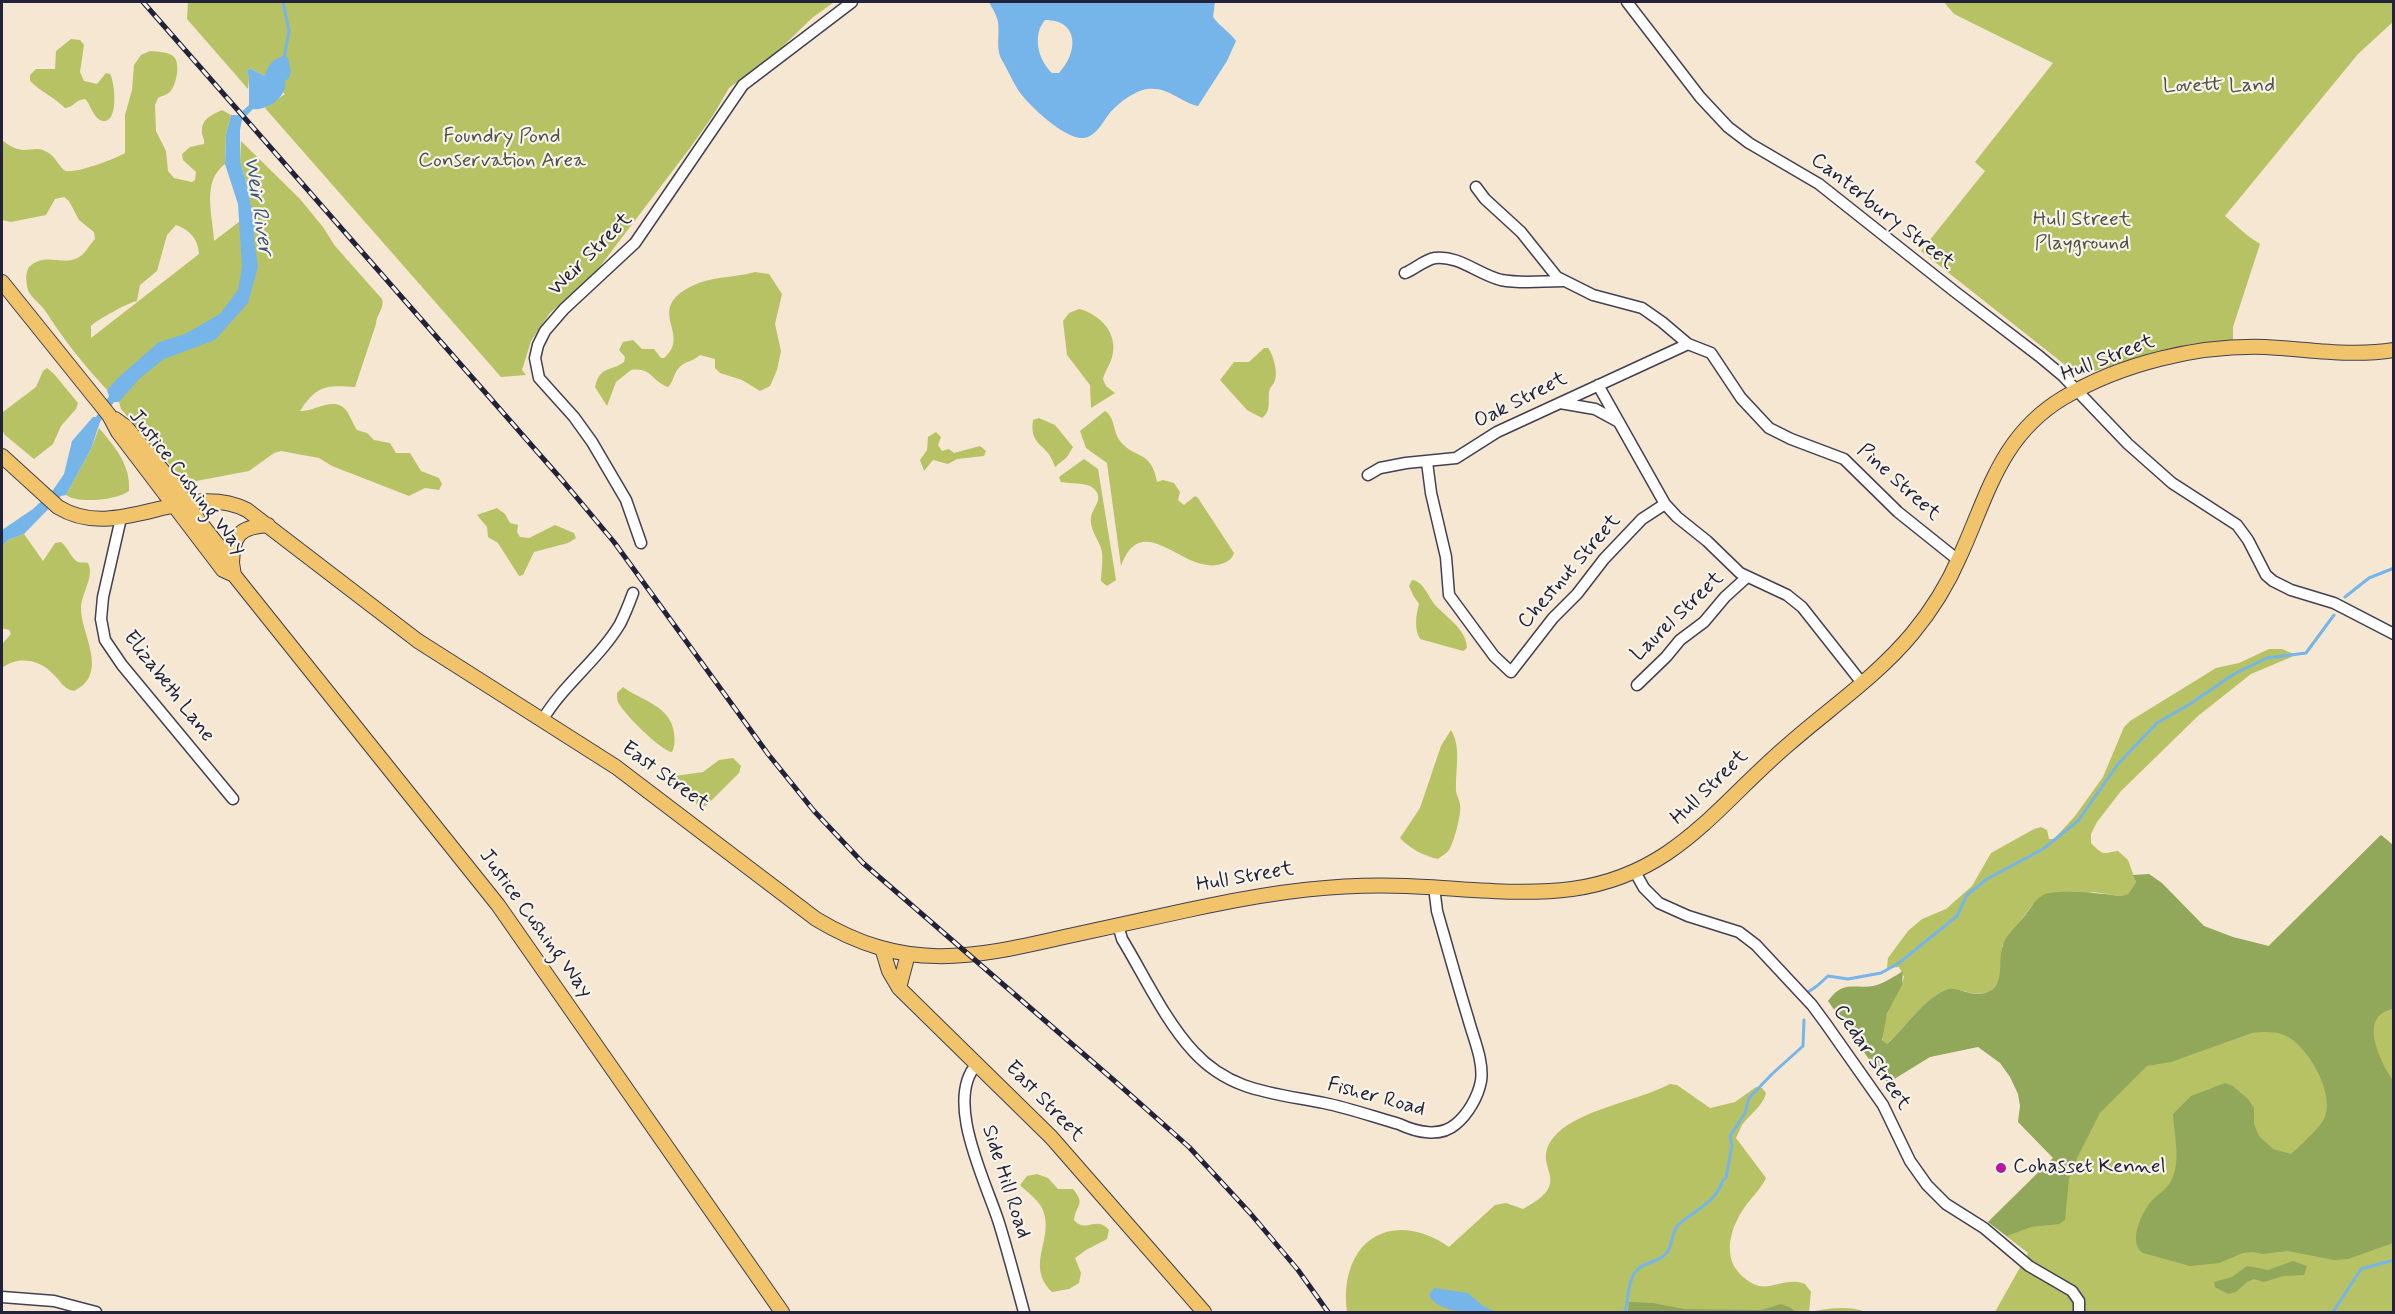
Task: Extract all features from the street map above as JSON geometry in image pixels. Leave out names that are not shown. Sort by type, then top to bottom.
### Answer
[{"type":"main road","name":"Justice Cushing Way","points":[[2,282],[105,410],[126,427],[144,448],[223,570],[233,569],[498,905],[782,1312]]},
{"type":"main road","name":"Hull Street","points":[[882,948],[908,954],[949,957],[990,954],[1296,889],[1347,885],[1556,891],[1601,883],[1635,872],[1659,860],[1692,837],[1780,751],[1894,655],[1920,624],[1947,584],[1990,482],[2006,453],[2037,417],[2077,391],[2102,379],[2144,364],[2209,350],[2259,347],[2350,354],[2394,350]]},
{"type":"main road","name":"East Street","points":[[2,456],[39,491],[68,513],[87,519],[121,518],[180,503],[204,501],[229,503],[247,510],[418,640],[639,783],[807,913],[840,932],[882,948],[889,971],[899,988],[1051,1137],[1204,1312]]},
{"type":"main road","points":[[233,569],[234,544],[237,536],[250,527],[268,525]]},
{"type":"main road","points":[[899,988],[908,954]]},
{"type":"street","name":"Weir Street","points":[[641,543],[626,500],[592,442],[574,417],[539,378],[535,358],[538,345],[545,331],[564,309],[635,243],[743,85],[852,2]]},
{"type":"street","name":"Canterbury Street","points":[[1627,2],[1700,97],[1728,127],[1829,191],[2039,356],[2119,435],[2172,483],[2237,525],[2248,540],[2266,575],[2273,581],[2291,590],[2334,603],[2394,634]]},
{"type":"street","name":"Pine Street","points":[[1476,187],[1485,200],[1521,232],[1554,274],[1563,281],[1593,295],[1642,308],[1688,344],[1707,351],[1715,357],[1741,398],[1769,428],[1791,440],[1844,459],[1890,505],[1945,552],[1958,560]]},
{"type":"street","points":[[1405,273],[1429,260],[1443,258],[1464,264],[1500,280],[1563,281]]},
{"type":"street","name":"Oak Street","points":[[1368,475],[1380,468],[1456,458],[1491,434],[1688,344]]},
{"type":"street","points":[[1598,385],[1665,504],[1747,578],[1787,596],[1802,607],[1862,683]]},
{"type":"street","points":[[1557,403],[1577,404],[1595,409],[1619,422]]},
{"type":"street","name":"Chestnut Street","points":[[1427,462],[1431,494],[1446,557],[1449,595],[1476,634],[1511,672],[1553,618],[1577,594],[1604,559],[1642,519],[1665,504]]},
{"type":"street","name":"Elizabeth Lane","points":[[121,518],[103,597],[101,619],[105,640],[122,665],[233,799]]},
{"type":"street","name":"Laurel Street","points":[[1637,685],[1680,640],[1704,622],[1725,597],[1747,578]]},
{"type":"street","points":[[543,719],[560,695],[620,624],[633,593]]},
{"type":"street","name":"Cedar Street","points":[[1635,872],[1644,888],[1659,903],[1688,916],[1739,932],[1756,945],[1812,1005],[1826,1024],[1883,1105],[1910,1161],[1927,1185],[1946,1204],[1992,1234],[2029,1266],[2072,1291],[2079,1301],[2079,1312]]},
{"type":"street","name":"Fisher Road","points":[[1118,926],[1122,939],[1182,1038],[1200,1058],[1224,1076],[1268,1094],[1326,1103],[1408,1128],[1437,1132],[1452,1128],[1466,1113],[1479,1089],[1481,1073],[1437,911],[1434,887]]},
{"type":"street","name":"Side Hill Road","points":[[977,1064],[971,1071],[968,1081],[967,1131],[998,1220],[1024,1312]]},
{"type":"street","points":[[2,1297],[54,1301],[96,1312]]},
{"type":"green space","name":"Foundry Pond Conservation Area","points":[[188,2],[834,2],[812,18],[776,53],[729,88],[690,148],[595,273],[550,313],[531,341],[522,370],[526,375],[501,377],[265,108],[285,94],[265,76],[249,68],[247,72],[248,89],[187,19]]},
{"type":"green space","points":[[1944,2],[2393,2],[2394,21],[2358,54],[2225,216],[2260,244],[2233,327],[2233,340],[2191,344],[2157,351],[2083,375],[2074,372],[1921,251],[1985,171],[1975,162],[2053,63],[1954,14]]},
{"type":"green space","points":[[71,39],[80,40],[84,45],[80,72],[84,81],[97,84],[106,73],[112,78],[114,109],[108,120],[100,120],[85,99],[65,108],[30,81],[30,75],[36,69],[55,69],[56,51]]},
{"type":"green space","points":[[150,51],[162,52],[172,55],[176,60],[177,71],[173,88],[158,98],[155,105],[156,131],[166,151],[168,171],[174,178],[192,182],[195,180],[196,172],[183,160],[182,154],[190,147],[204,144],[203,126],[209,117],[222,110],[231,115],[226,135],[225,164],[218,171],[211,189],[214,241],[252,212],[240,161],[241,141],[300,199],[335,246],[382,299],[383,302],[355,387],[323,388],[306,402],[300,411],[329,404],[340,405],[347,411],[357,430],[367,433],[374,440],[390,443],[396,453],[410,453],[421,471],[439,478],[442,484],[439,490],[425,488],[409,496],[332,466],[319,458],[281,451],[274,453],[249,471],[191,482],[178,474],[121,409],[120,400],[110,388],[107,390],[90,371],[44,309],[29,293],[26,278],[29,267],[42,260],[67,261],[79,257],[95,239],[94,232],[79,220],[69,201],[64,197],[55,199],[46,215],[11,222],[2,220],[2,140],[16,148],[45,151],[64,170],[68,171],[94,166],[125,153],[125,115],[132,90],[134,65],[141,55]],"holes":[[[176,225],[195,240],[199,254],[91,338],[91,326],[94,323],[137,301],[140,285],[157,271],[167,235]]]},
{"type":"green space","points":[[755,272],[769,274],[782,294],[775,324],[781,351],[777,370],[770,386],[760,391],[742,380],[720,373],[715,368],[715,359],[700,355],[680,366],[668,387],[648,373],[631,370],[616,382],[607,406],[595,387],[603,372],[624,362],[625,357],[619,350],[623,342],[633,340],[642,349],[654,349],[661,358],[664,358],[672,349],[674,340],[669,313],[671,304],[678,295],[707,280]]},
{"type":"green space","points":[[1079,309],[1101,320],[1113,340],[1112,357],[1103,379],[1106,386],[1115,393],[1091,408],[1090,385],[1067,355],[1063,321],[1069,313]]},
{"type":"green space","points":[[1264,348],[1268,348],[1272,354],[1276,376],[1269,392],[1268,410],[1262,418],[1247,410],[1220,380],[1234,362],[1249,362]]},
{"type":"green space","points":[[47,368],[78,403],[76,409],[61,426],[53,444],[34,459],[5,435],[2,418],[3,412],[36,387],[43,371]]},
{"type":"green space","points":[[1105,411],[1111,417],[1120,441],[1151,464],[1157,482],[1163,480],[1174,483],[1180,492],[1178,500],[1184,505],[1195,496],[1198,498],[1234,553],[1229,560],[1221,564],[1207,565],[1193,561],[1165,547],[1141,542],[1130,549],[1121,566],[1107,463],[1086,448],[1080,431]]},
{"type":"green space","points":[[1039,418],[1055,425],[1073,447],[1067,457],[1055,467],[1048,453],[1034,436],[1033,420]]},
{"type":"green space","points":[[99,428],[116,449],[125,465],[129,491],[116,497],[98,500],[71,498],[66,495],[91,449]]},
{"type":"green space","points":[[936,432],[941,437],[938,445],[942,451],[949,449],[954,453],[980,446],[986,451],[984,456],[957,459],[948,464],[933,460],[924,471],[920,460],[927,450],[928,437]]},
{"type":"green space","points":[[1084,459],[1098,469],[1116,580],[1107,586],[1101,581],[1102,552],[1091,521],[1098,495],[1093,488],[1061,482],[1059,477]]},
{"type":"green space","points":[[497,508],[505,514],[510,523],[518,525],[517,532],[520,537],[529,538],[555,525],[574,533],[576,538],[568,543],[534,552],[523,575],[519,576],[498,543],[488,537],[487,527],[477,515]]},
{"type":"green space","points":[[24,534],[43,561],[55,543],[61,542],[76,561],[88,563],[90,568],[81,609],[92,664],[85,684],[74,691],[65,687],[47,669],[35,662],[15,662],[2,668],[2,644],[11,634],[9,630],[2,628],[2,547],[8,540]]},
{"type":"green space","points":[[1412,580],[1423,587],[1437,607],[1460,630],[1467,648],[1463,651],[1420,639],[1416,627],[1419,604],[1409,586]]},
{"type":"green space","points":[[2269,649],[2282,649],[2296,655],[2251,674],[2198,716],[2121,791],[2097,822],[2091,834],[2091,843],[2104,853],[2118,851],[2128,860],[2136,882],[2128,894],[2121,896],[2093,892],[2032,905],[2002,946],[2001,977],[1993,989],[1979,994],[1955,989],[1943,991],[1921,1008],[1887,1044],[1883,1042],[1883,1026],[1904,977],[1899,967],[1887,968],[1888,958],[1908,931],[1922,919],[1946,909],[1972,886],[1991,853],[2041,827],[2047,830],[2049,839],[2054,839],[2075,816],[2103,777],[2124,727],[2130,721],[2216,668],[2239,663]]},
{"type":"green space","points":[[623,687],[662,710],[667,716],[674,733],[672,752],[651,739],[621,707],[617,693]]},
{"type":"green space","points":[[1451,730],[1457,750],[1456,789],[1460,814],[1451,846],[1438,859],[1417,851],[1400,838],[1420,808],[1441,746]]},
{"type":"green space","points":[[733,758],[741,766],[739,773],[707,805],[702,807],[697,804],[671,783],[675,776],[703,772],[719,760]]},
{"type":"green space","points":[[2381,835],[2393,845],[2393,1312],[1995,1312],[2028,1253],[1988,1222]]},
{"type":"green space","points":[[2381,835],[2393,845],[2394,1009],[2383,1013],[2376,1020],[2374,1029],[2382,1062],[2393,1080],[2393,1243],[2348,1259],[2334,1260],[2288,1251],[2263,1254],[2253,1252],[2243,1253],[2219,1263],[2190,1266],[2143,1253],[2137,1244],[2137,1231],[2144,1212],[2167,1187],[2175,1172],[2177,1156],[2173,1114],[2191,1096],[2225,1083],[2233,1086],[2248,1099],[2254,1108],[2254,1124],[2259,1136],[2273,1149],[2291,1154],[2323,1121],[2327,1107],[2326,1095],[2317,1070],[2302,1048],[2284,1035],[2273,1032],[2252,1033],[2171,1062],[2147,1066],[2100,1113],[2069,1179],[2065,1220],[2059,1224],[2031,1227],[2007,1236],[1988,1222],[2053,1158],[2018,1122],[2020,1106],[2018,1094],[2000,1063],[1978,1047],[1930,1057],[1891,1081],[1886,1081],[1828,1001],[1845,987],[1877,985],[1903,971],[1902,985],[1887,1014],[1882,1040],[1887,1044],[1920,1008],[1943,991],[1955,989],[1979,994],[1993,989],[1999,979],[2004,941],[2040,897],[2058,892],[2121,896],[2128,894],[2136,882],[2133,875],[2149,874],[2162,883],[2204,926],[2233,937],[2269,946]]},
{"type":"green space","points":[[1670,1084],[1677,1085],[1710,1108],[1735,1102],[1756,1087],[1762,1088],[1766,1093],[1759,1106],[1742,1125],[1736,1138],[1766,1178],[1742,1211],[1735,1226],[1730,1242],[1731,1258],[1741,1275],[1759,1286],[1786,1282],[1805,1284],[1811,1292],[1809,1312],[1347,1312],[1346,1288],[1351,1267],[1359,1251],[1372,1239],[1388,1232],[1406,1230],[1427,1235],[1449,1247],[1495,1205],[1506,1203],[1523,1209],[1548,1190],[1550,1174],[1546,1158],[1547,1149],[1553,1138],[1563,1128],[1591,1113]]},
{"type":"green space","points":[[1037,1174],[1048,1178],[1058,1189],[1073,1189],[1080,1202],[1074,1220],[1078,1224],[1100,1224],[1109,1230],[1107,1239],[1075,1258],[1081,1273],[1079,1283],[1069,1289],[1052,1292],[1044,1282],[1040,1261],[1046,1230],[1045,1219],[1040,1205],[1020,1185],[1027,1176]]},
{"type":"green space","points":[[2293,1261],[2307,1266],[2304,1275],[2283,1276],[2264,1282],[2254,1279],[2236,1292],[2228,1294],[2215,1287],[2214,1282],[2232,1277],[2247,1266],[2268,1270]]},
{"type":"green space","points":[[1629,1302],[1653,1303],[1684,1309],[1761,1310],[1781,1304],[1796,1312],[1628,1312]]},
{"type":"green space","points":[[1845,1308],[1865,1312],[1809,1312]]},
{"type":"water","points":[[989,2],[1215,2],[1213,17],[1236,41],[1227,61],[1198,106],[1161,90],[1142,90],[1116,106],[1092,135],[1080,138],[1052,123],[1018,90],[998,48],[998,22]],"holes":[[[1045,20],[1065,25],[1070,31],[1072,47],[1070,56],[1059,73],[1052,73],[1040,54],[1038,40]]]},
{"type":"water","points":[[285,56],[288,58],[291,73],[285,81],[280,97],[265,108],[253,109],[242,120],[240,130],[240,161],[254,221],[258,267],[248,303],[215,340],[164,359],[139,379],[119,402],[114,402],[100,422],[91,449],[66,495],[61,496],[24,534],[8,540],[2,547],[2,530],[33,509],[53,490],[64,474],[72,441],[93,417],[96,417],[109,396],[107,390],[159,342],[185,334],[220,314],[238,290],[242,267],[238,204],[225,164],[226,135],[231,115],[238,115],[249,105],[247,72],[249,68],[265,76],[277,58]]},
{"type":"water","points":[[1434,1288],[1468,1293],[1483,1306],[1496,1312],[1458,1311],[1440,1306],[1429,1295]]},
{"type":"waterway","name":"Weir River","points":[[283,2],[289,31],[284,58]]},
{"type":"waterway","points":[[2345,597],[2369,578],[2394,568]]},
{"type":"waterway","points":[[1808,992],[1828,976],[1848,979],[1881,973],[1899,963],[1957,916],[1967,895],[1987,879],[2043,849],[2078,821],[2118,764],[2157,723],[2234,674],[2267,658],[2306,653],[2334,615]]},
{"type":"waterway","points":[[1625,1312],[1634,1273],[1666,1254],[1678,1225],[1710,1200],[1720,1188],[1726,1178],[1732,1145],[1730,1136],[1745,1113],[1749,1098],[1803,1046],[1804,1020]]},
{"type":"waterway","points":[[2333,1312],[2361,1269],[2394,1260]]},
{"type":"railway","points":[[143,2],[614,542],[768,754],[814,811],[863,863],[1189,1147],[1250,1213],[1298,1270],[1328,1312]]},
{"type":"place","name":"Cohasset Kennel","points":[[2001,1168]]},
{"type":"park label","name":"Lovett Land","points":[[2219,87]]},
{"type":"park label","name":"Hull Street Playground","points":[[2082,233]]}]
